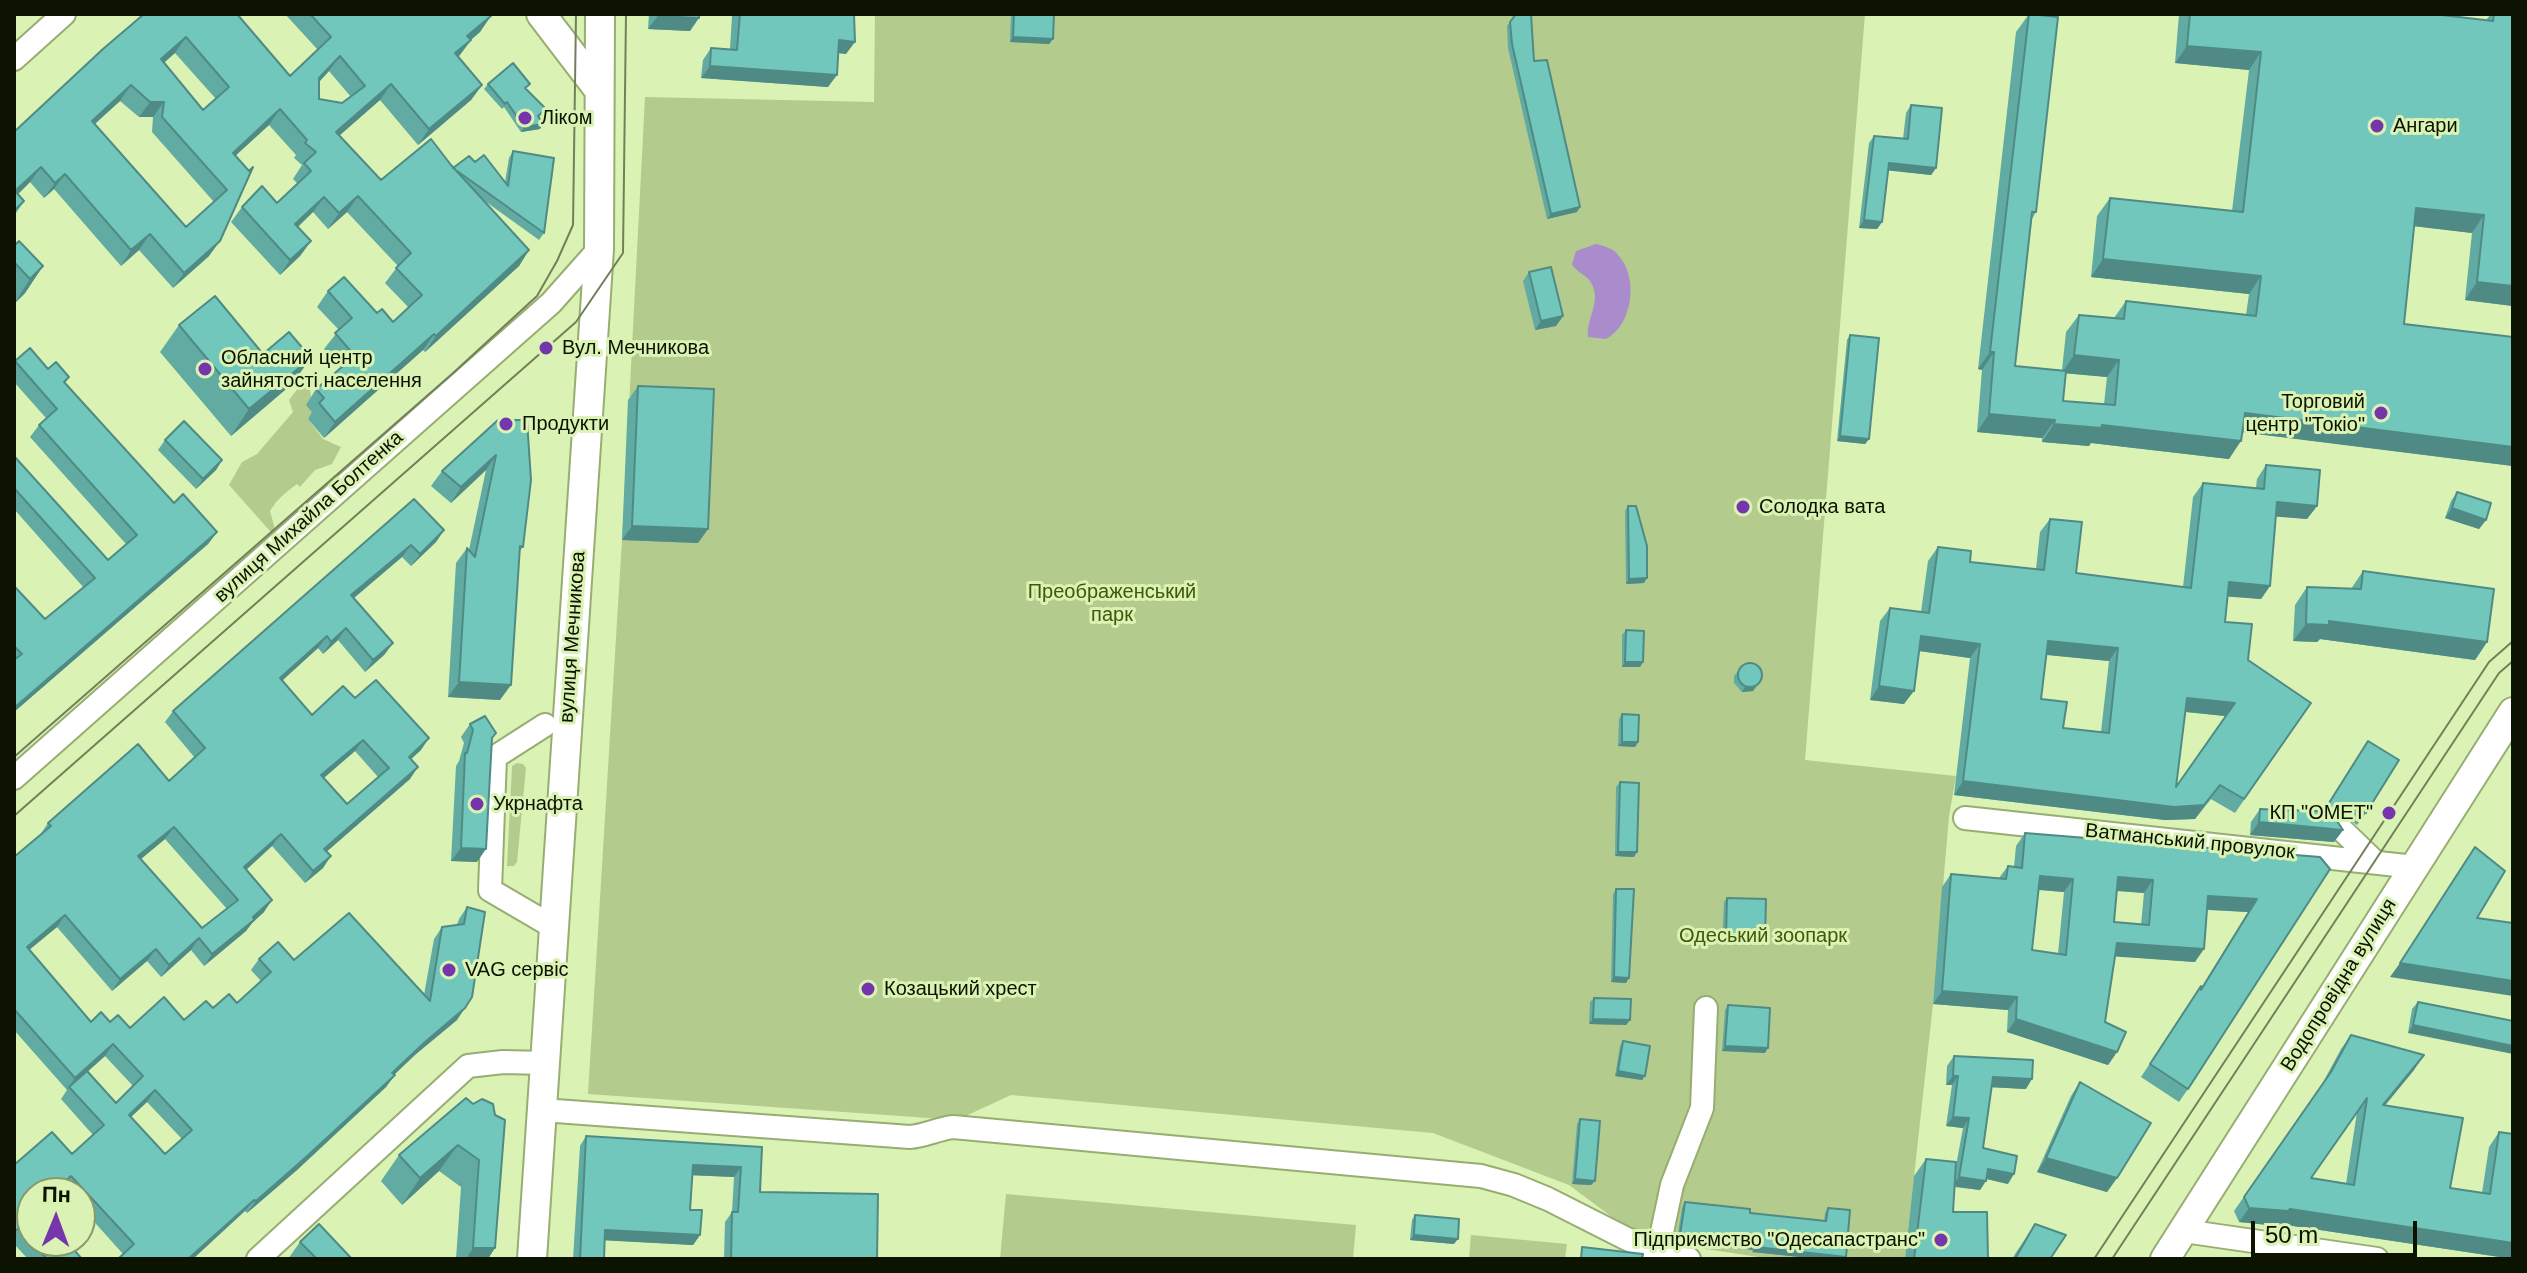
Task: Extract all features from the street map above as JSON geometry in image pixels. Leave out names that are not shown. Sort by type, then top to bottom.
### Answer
[{"type":"main road","points":[[541,14],[599,90]]},
{"type":"main road","name":"вулиця Мечникова","points":[[532,1259],[599,249],[600,14]]},
{"type":"main road","name":"Водопровідна вулиця","points":[[2165,1259],[2513,712]]},
{"type":"street","points":[[14,59],[64,14]]},
{"type":"street","name":"вулиця Михайла Болтенка","points":[[14,778],[551,303],[599,249]]},
{"type":"street","points":[[545,725],[495,757],[490,890],[555,928]]},
{"type":"street","name":"Ватманський провулок","points":[[1965,818],[2415,867]]},
{"type":"street","points":[[2342,830],[2375,862]]},
{"type":"street","points":[[1658,1251],[1672,1185],[1702,1108],[1706,1008]]},
{"type":"street","points":[[258,1259],[468,1066],[503,1062],[545,1063]]},
{"type":"street","points":[[542,1110],[910,1137],[925,1136],[938,1129],[953,1127],[1481,1176],[1548,1199],[1658,1251],[1689,1259]]},
{"type":"street","points":[[2184,1231],[2377,1259]]},
{"type":"green space","name":"Преображенський парк","points":[[875,14],[1865,14],[1805,760],[1956,776],[1949,816],[1933,1004],[1905,1259],[1771,1259],[1660,1242],[1616,1220],[1569,1185],[1433,1133],[1011,1095],[957,1120],[588,1094],[645,97],[874,102]]},
{"type":"green space","points":[[302,383],[310,388],[313,414],[308,419],[323,439],[341,447],[332,464],[315,470],[300,487],[297,484],[282,496],[270,511],[278,540],[229,485],[242,462],[257,454],[293,412],[289,400]]},
{"type":"green space","points":[[517,763],[526,768],[517,862],[514,866],[507,866],[512,766]]},
{"type":"green space","points":[[1006,1194],[1356,1225],[1353,1259],[1000,1259]]},
{"type":"green space","points":[[1471,1235],[1567,1244],[1565,1259],[1469,1259]]},
{"type":"shaded area","points":[[1596,244],[1618,255],[1625,264],[1631,288],[1622,323],[1606,339],[1588,337],[1595,302],[1594,288],[1572,264],[1576,251]]},
{"type":"building","points":[[144,14],[237,14],[290,76],[331,37],[310,14],[489,14],[491,16],[467,36],[471,40],[455,53],[482,85],[429,129],[391,84],[336,132],[381,180],[431,139],[529,250],[436,336],[434,334],[335,422],[319,403],[324,398],[316,389],[355,356],[335,333],[352,318],[328,291],[344,277],[377,313],[382,309],[393,322],[422,295],[396,268],[411,253],[358,196],[339,213],[324,197],[295,224],[311,241],[290,260],[242,207],[262,186],[277,203],[311,171],[304,163],[316,152],[305,143],[307,140],[280,109],[233,153],[249,171],[253,167],[220,241],[184,273],[150,234],[131,250],[65,174],[55,183],[41,167],[15,191],[24,201],[14,211],[14,132]],"holes":[[[186,37],[229,87],[203,110],[161,59]],[[340,56],[365,86],[342,103],[319,99],[319,78]],[[131,85],[150,102],[164,102],[162,117],[227,190],[186,227],[92,121]]]},
{"type":"building","points":[[699,14],[699,18],[658,16]]},
{"type":"building","points":[[740,14],[854,14],[855,42],[839,40],[837,75],[710,66],[711,48],[737,50]]},
{"type":"building","points":[[1014,14],[1054,14],[1053,39],[1013,37]]},
{"type":"building","points":[[1516,14],[1531,14],[1534,61],[1547,60],[1580,207],[1551,214],[1512,44],[1510,22]]},
{"type":"building","points":[[2029,14],[2058,17],[2015,366],[2066,371],[2063,401],[2115,405],[2119,360],[2074,355],[2079,315],[2124,319],[2126,301],[2256,316],[2261,276],[2103,259],[2110,198],[2243,212],[2261,52],[2187,46],[2190,14],[2433,14],[2493,21],[2494,14],[2513,14],[2513,286],[2477,282],[2484,215],[2416,208],[2404,324],[2513,337],[2513,447],[2245,413],[2241,441],[2102,425],[2101,428],[2054,424],[2055,420],[1989,414],[1994,352],[1990,352]]},
{"type":"building","points":[[513,63],[530,84],[525,88],[546,109],[538,116],[543,124],[524,127],[507,102],[505,104],[488,84]]},
{"type":"building","points":[[1911,105],[1942,108],[1936,168],[1889,163],[1882,222],[1864,220],[1874,136],[1908,139]]},
{"type":"building","points":[[513,151],[554,158],[544,233],[453,168],[469,156],[475,162],[484,155],[508,186]]},
{"type":"building","points":[[19,241],[43,266],[30,279],[14,262],[14,246]]},
{"type":"building","points":[[1551,267],[1563,316],[1541,321],[1529,272]]},
{"type":"building","points":[[215,296],[263,354],[289,332],[311,358],[249,409],[179,325]]},
{"type":"building","points":[[1850,335],[1879,338],[1869,439],[1840,436]]},
{"type":"building","points":[[30,348],[48,369],[56,362],[69,377],[64,382],[174,503],[183,494],[217,532],[14,708],[14,660],[22,654],[14,646],[14,586],[45,619],[95,578],[14,488],[14,456],[108,560],[137,535],[39,425],[57,409],[15,361]]},
{"type":"building","points":[[638,386],[714,389],[708,529],[632,526]]},
{"type":"building","points":[[498,420],[527,420],[531,480],[523,547],[520,546],[511,685],[459,682],[467,548],[475,557],[496,455],[461,487],[442,471]]},
{"type":"building","points":[[184,421],[222,460],[203,479],[165,440]]},
{"type":"building","points":[[2266,465],[2320,470],[2317,506],[2277,502],[2270,586],[2229,582],[2225,622],[2252,624],[2248,660],[2311,703],[2244,799],[2220,785],[2204,805],[2174,807],[1963,781],[1980,644],[1921,636],[1914,691],[1879,686],[1890,608],[1929,613],[1938,547],[1971,551],[1970,562],[2044,570],[2050,519],[2082,522],[2076,573],[2191,588],[2203,483],[2264,489]],"holes":[[[2048,641],[2118,648],[2109,733],[2063,728],[2067,702],[2041,699]],[[2187,698],[2235,703],[2176,787]]]},
{"type":"building","points":[[2457,492],[2491,503],[2486,520],[2452,508]]},
{"type":"building","points":[[414,499],[444,530],[420,554],[411,545],[351,595],[393,643],[373,660],[346,628],[331,642],[327,636],[280,678],[312,715],[343,686],[355,698],[376,680],[429,738],[409,757],[418,767],[324,849],[331,856],[313,871],[281,834],[244,867],[272,900],[253,917],[254,920],[212,954],[199,938],[169,965],[156,949],[120,979],[65,915],[27,947],[91,1022],[101,1012],[110,1022],[118,1015],[130,1028],[164,997],[184,1020],[206,1001],[213,1008],[229,994],[237,1003],[271,972],[259,959],[278,942],[294,960],[349,913],[430,1001],[442,927],[464,924],[467,907],[485,912],[472,997],[465,1008],[392,1073],[395,1075],[188,1259],[118,1259],[134,1244],[96,1203],[96,1177],[16,1177],[14,1232],[14,1165],[52,1132],[72,1154],[104,1125],[69,1087],[87,1071],[116,1103],[143,1076],[113,1044],[75,1078],[14,1009],[14,857],[138,744],[169,781],[205,748],[173,711]],"holes":[[[363,740],[389,768],[347,804],[321,775]],[[174,827],[238,900],[202,928],[138,856]],[[155,1090],[192,1130],[165,1154],[129,1115]]]},
{"type":"building","points":[[1628,506],[1636,506],[1647,546],[1647,578],[1629,579]]},
{"type":"building","points":[[2363,571],[2494,589],[2487,642],[2329,621],[2329,625],[2306,624],[2307,587],[2361,589]]},
{"type":"building","points":[[1626,630],[1644,631],[1643,662],[1625,662]]},
{"type":"building","points":[[1750,663],[1761,670],[1762,675],[1755,686],[1750,687],[1739,680],[1738,675],[1745,664]]},
{"type":"building","points":[[1622,714],[1639,715],[1638,742],[1622,742]]},
{"type":"building","points":[[485,716],[496,733],[492,738],[486,849],[461,848],[465,753],[473,730],[470,724]]},
{"type":"building","points":[[2368,741],[2399,760],[2366,813],[2353,804],[2340,808],[2337,821],[2343,830],[2259,822],[2260,809],[2281,810],[2284,813],[2284,810],[2324,811]]},
{"type":"building","points":[[1620,782],[1639,783],[1637,852],[1618,852]]},
{"type":"building","points":[[2025,833],[2320,857],[2330,869],[2188,1089],[2150,1064],[2201,986],[2201,990],[2257,899],[2208,896],[2204,949],[2117,943],[2105,1022],[2126,1032],[2117,1052],[2016,1019],[2017,997],[1942,991],[1951,874],[2006,879],[2008,866],[2022,868]],"holes":[[[2040,876],[2073,879],[2066,955],[2032,950]],[[2118,877],[2153,880],[2149,925],[2114,922]]]},
{"type":"building","points":[[2475,847],[2505,871],[2477,918],[2513,923],[2513,981],[2400,963]]},
{"type":"building","points":[[1616,889],[1634,889],[1629,978],[1614,977]]},
{"type":"building","points":[[1727,898],[1766,899],[1765,940],[1726,938]]},
{"type":"building","points":[[1594,998],[1631,999],[1630,1020],[1593,1019]]},
{"type":"building","points":[[2418,1002],[2513,1021],[2513,1046],[2413,1025]]},
{"type":"building","points":[[1728,1005],[1770,1008],[1768,1048],[1725,1046]]},
{"type":"building","points":[[2351,1035],[2424,1055],[2383,1105],[2463,1118],[2450,1188],[2490,1194],[2499,1132],[2513,1134],[2513,1243],[2290,1209],[2249,1208],[2244,1197],[2331,1072]],"holes":[[[2367,1098],[2354,1185],[2311,1178]]]},
{"type":"building","points":[[1623,1041],[1650,1046],[1645,1076],[1618,1071]]},
{"type":"building","points":[[1954,1056],[2033,1060],[2032,1079],[1993,1077],[1983,1148],[2017,1156],[2014,1174],[1988,1169],[1986,1181],[1959,1177],[1969,1118],[1953,1117],[1958,1076],[1953,1076]]},
{"type":"building","points":[[2080,1082],[2151,1123],[2117,1178],[2046,1158]]},
{"type":"building","points":[[466,1098],[473,1104],[482,1099],[493,1104],[495,1115],[505,1120],[495,1248],[473,1248],[479,1160],[458,1145],[420,1178],[399,1155]]},
{"type":"building","points":[[1580,1119],[1600,1121],[1595,1181],[1575,1179]]},
{"type":"building","points":[[586,1136],[762,1147],[760,1192],[878,1194],[877,1259],[731,1259],[732,1212],[738,1212],[741,1167],[693,1165],[690,1210],[702,1210],[700,1235],[605,1230],[604,1259],[580,1259]]},
{"type":"building","points":[[1926,1159],[1956,1162],[1953,1212],[1987,1212],[1988,1259],[1914,1259]]},
{"type":"building","points":[[1685,1202],[1826,1221],[1828,1208],[1850,1210],[1846,1257],[1680,1235]]},
{"type":"building","points":[[1415,1215],[1459,1219],[1458,1239],[1414,1235]]},
{"type":"building","points":[[319,1224],[352,1259],[317,1259],[300,1242]]},
{"type":"building","points":[[2035,1224],[2066,1235],[2050,1259],[2015,1259]]},
{"type":"building","points":[[1582,1247],[1643,1254],[1642,1259],[1581,1259]]},
{"type":"building","points":[[2280,1255],[2302,1259],[2279,1259]]},
{"type":"building","points":[[45,1257],[82,1259],[47,1259]]},
{"type":"tram line","points":[[14,757],[537,296],[573,225],[576,14]]},
{"type":"tram line","points":[[14,816],[576,322],[623,253],[626,14]]},
{"type":"tram line","points":[[2094,1259],[2489,662],[2513,641]]},
{"type":"tram line","points":[[2112,1259],[2499,673],[2513,661]]},
{"type":"place","name":"Ліком","points":[[525,118]]},
{"type":"place","name":"Ангари","points":[[2377,126]]},
{"type":"place","name":"Вул. Мечникова","points":[[546,348]]},
{"type":"place","name":"Обласний центр зайнятості населення","points":[[205,369]]},
{"type":"place","name":"Торговий центр \"Токіо\"","points":[[2381,413]]},
{"type":"place","name":"Продукти","points":[[506,424]]},
{"type":"place","name":"Солодка вата","points":[[1743,507]]},
{"type":"place","name":"Укрнафта","points":[[477,804]]},
{"type":"place","name":"КП \"ОМЕТ\"","points":[[2389,813]]},
{"type":"place","name":"VAG сервіс","points":[[449,970]]},
{"type":"place","name":"Козацький хрест","points":[[868,989]]},
{"type":"place","name":"Підприємство \"Одесапастранс\"","points":[[1941,1240]]},
{"type":"park label","name":"Одеський зоопарк","points":[[1763,936]]}]
